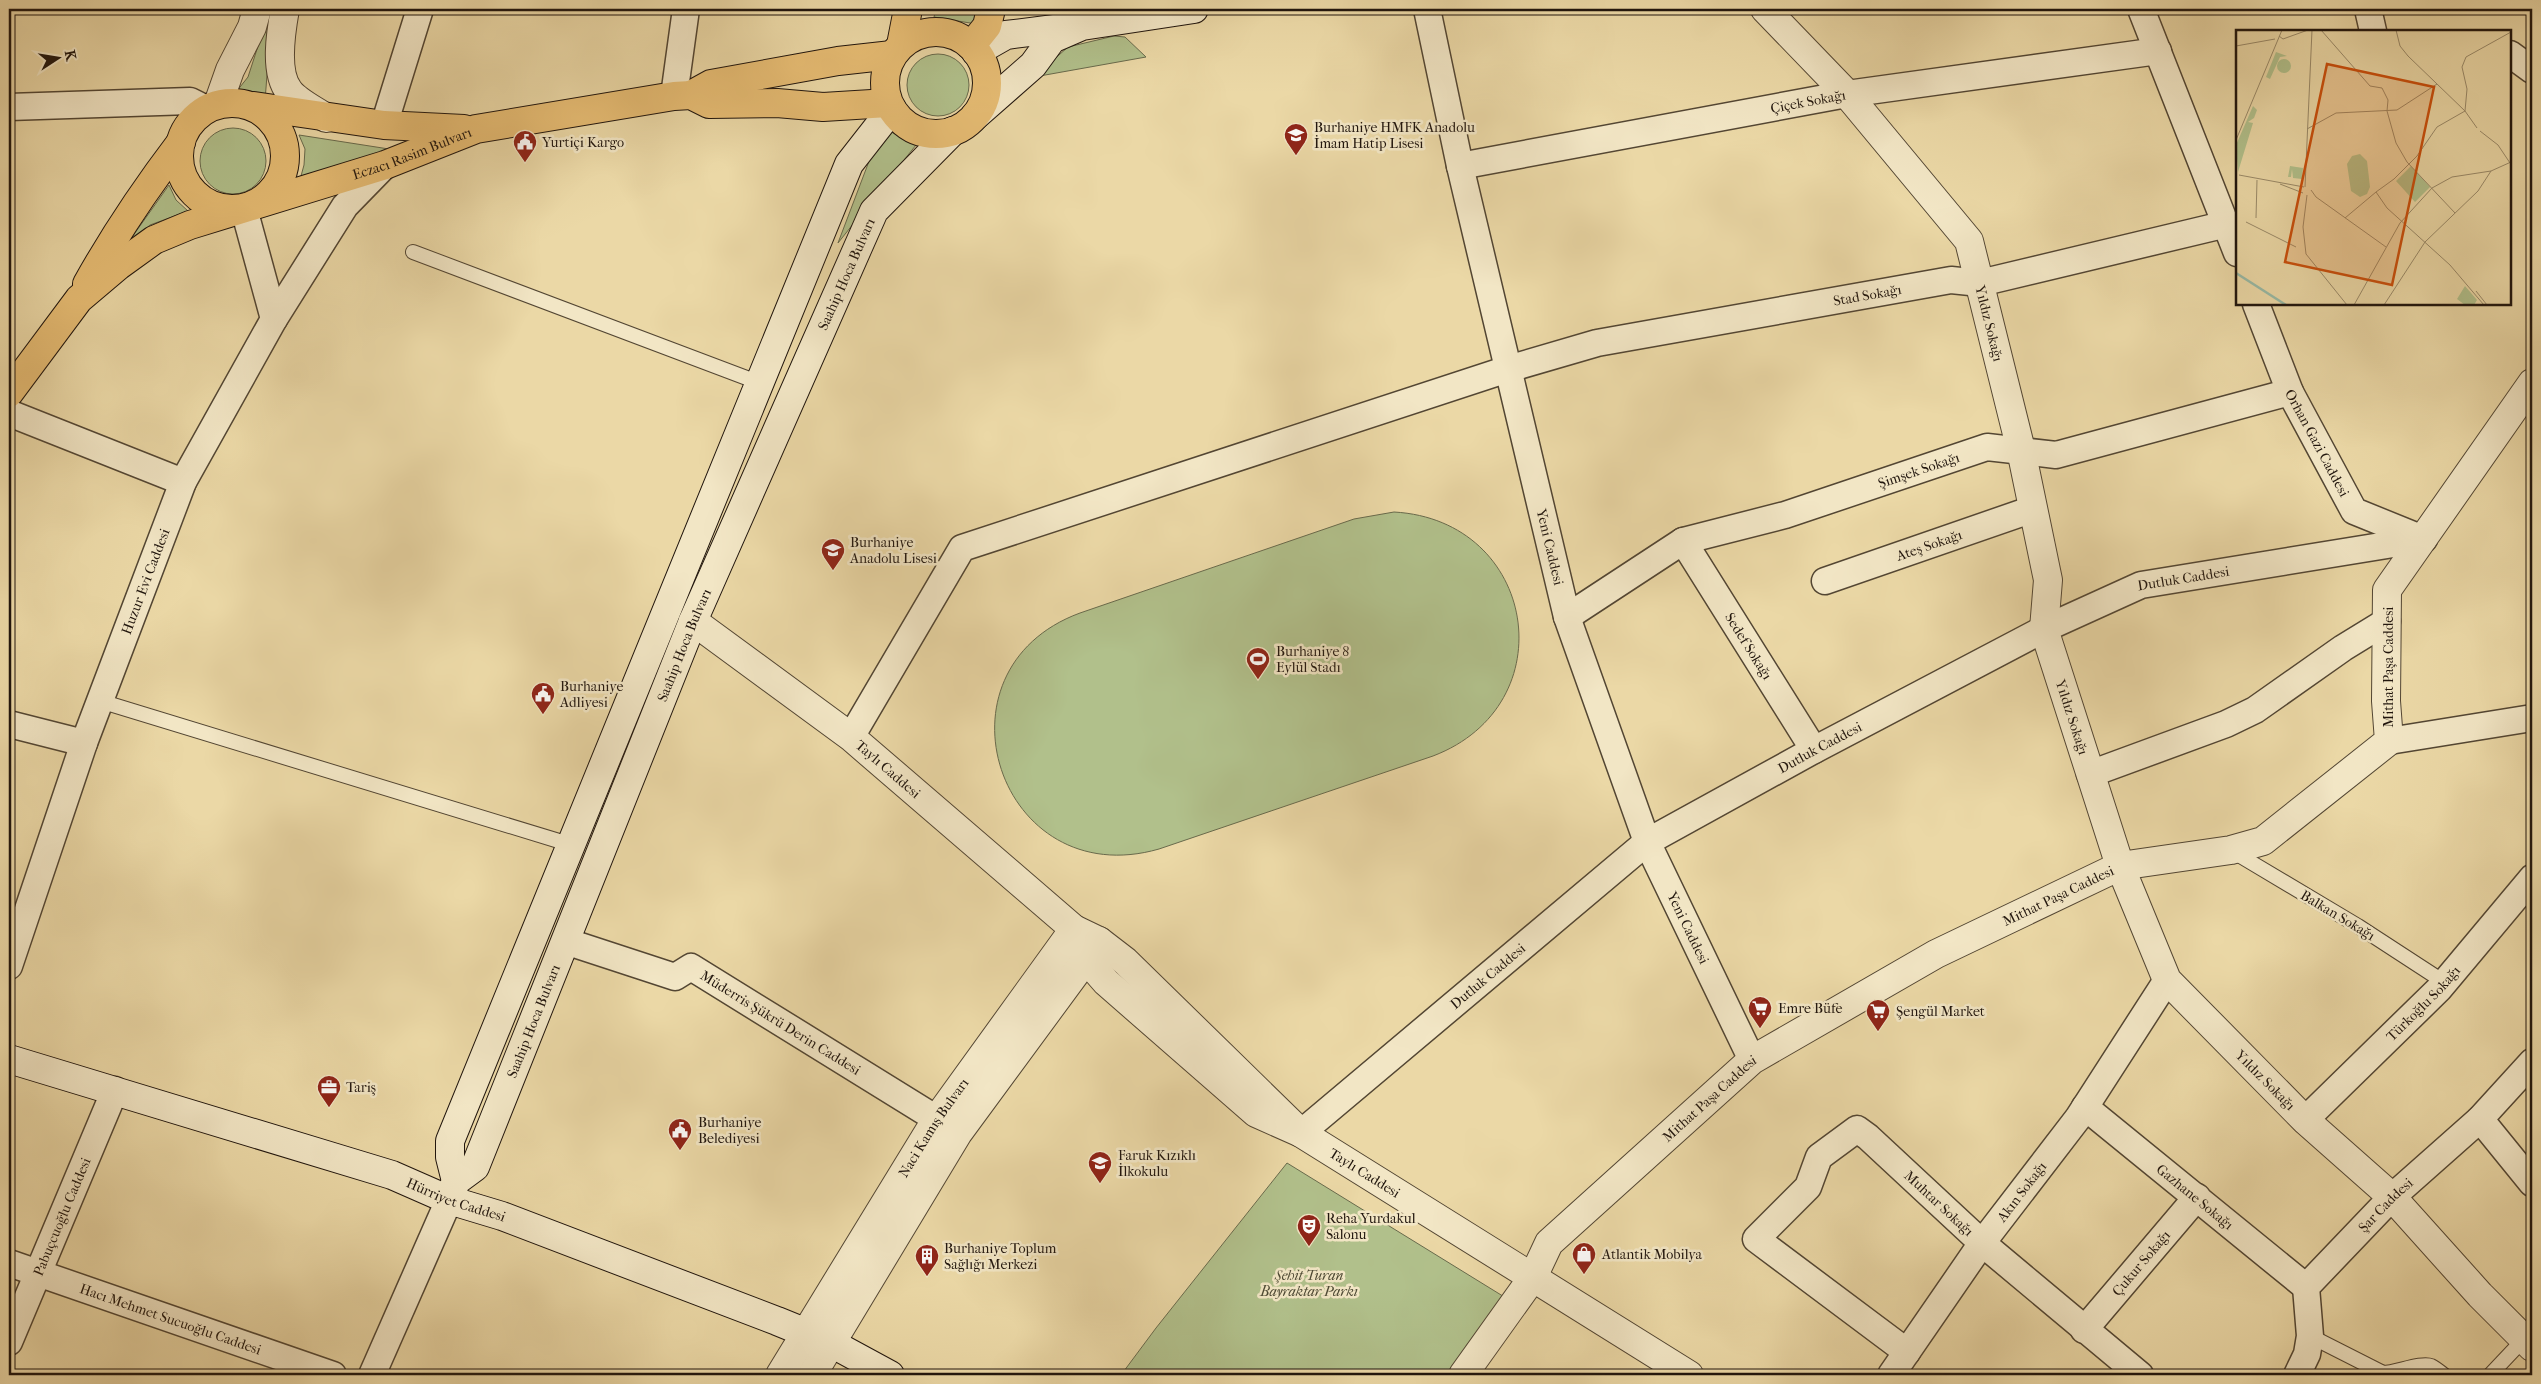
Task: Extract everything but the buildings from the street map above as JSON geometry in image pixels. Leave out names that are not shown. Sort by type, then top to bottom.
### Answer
[{"type":"main road","points":[[682,96],[712,84],[896,50],[911,38],[936,32],[960,38],[973,49],[984,66],[987,87],[981,107],[975,116],[953,132],[938,135],[922,133],[908,127],[890,106],[884,79],[896,50],[908,9]]},
{"type":"main road","points":[[973,49],[987,26],[992,9]]},
{"type":"main road","points":[[682,96],[709,104],[777,103],[823,107],[890,106]]},
{"type":"main road","name":"Eczacı Rasim Bulvarı","points":[[9,393],[79,299],[118,266],[154,240],[190,225],[385,165],[476,129],[682,96]]},
{"type":"main road","points":[[79,299],[119,229],[181,142],[192,120],[212,107],[233,102],[326,118],[384,125],[476,129]]},
{"type":"main road","points":[[181,142],[180,167],[186,183],[197,196],[211,206],[227,210],[244,209],[261,202],[274,191],[282,176],[286,158],[284,141],[276,125],[264,113],[248,105]]},
{"type":"street","points":[[9,106],[190,101],[212,107],[252,27],[257,9]]},
{"type":"street","points":[[286,9],[281,29],[280,76],[289,92],[326,118]]},
{"type":"street","points":[[384,125],[420,9]]},
{"type":"street","points":[[682,96],[686,9]]},
{"type":"street","points":[[973,49],[1006,35],[1194,9]]},
{"type":"street","name":"Yeni Caddesi","points":[[1427,9],[1460,166],[1567,617],[1647,842],[1752,1060]]},
{"type":"street","name":"Yıldız Sokağı","points":[[1765,9],[1847,94],[1969,241],[2020,450],[2048,580],[2044,629],[2120,866],[2167,980],[2305,1120],[2392,1197],[2480,1295],[2528,1343]]},
{"type":"street","points":[[2141,9],[2236,250]]},
{"type":"street","points":[[2368,9],[2373,30]]},
{"type":"street","points":[[975,116],[1033,65],[1052,38],[1082,26]]},
{"type":"street","name":"Çiçek Sokağı","points":[[1460,166],[1847,94],[2158,51]]},
{"type":"street","points":[[2511,55],[2532,70]]},
{"type":"street","name":"Saahip Hoca Bulvarı","points":[[453,1190],[450,1141],[850,164],[890,106]]},
{"type":"street","name":"Saahip Hoca Bulvarı","points":[[453,1190],[475,1167],[693,621],[874,211],[953,132]]},
{"type":"street","name":"Huzur Evi Caddesi","points":[[9,966],[84,743],[184,482],[274,319],[345,206],[385,165]]},
{"type":"street","points":[[244,209],[274,319]]},
{"type":"street","name":"Stad Sokağı","points":[[851,737],[962,548],[1508,369],[1606,341],[1951,280],[1980,283],[2227,224]]},
{"type":"street","name":"Orhan Gazi Caddesi","points":[[2256,305],[2290,392],[2354,511],[2424,539]]},
{"type":"street","name":"Mithat Paşa Caddesi","points":[[1463,1375],[1534,1278],[1549,1243],[1752,1060],[1936,954],[2120,866],[2231,850],[2263,841],[2389,742],[2386,701],[2387,590],[2532,383]]},
{"type":"street","name":"Şimşek Sokağı","points":[[1567,617],[1683,541],[1785,515],[1987,447],[2056,455],[2290,392]]},
{"type":"street","points":[[9,413],[184,482]]},
{"type":"street","name":"Ateş Sokağı","points":[[1825,581],[2033,509]]},
{"type":"street","name":"Dutluk Caddesi","points":[[1301,1133],[1647,842],[1814,750],[2044,629],[2140,585],[2424,539]]},
{"type":"street","name":"Sedef Sokağı","points":[[1683,541],[1814,750]]},
{"type":"street","name":"Taylı Caddesi","points":[[693,621],[851,737],[1074,929],[1092,950],[1106,982],[1256,1113],[1301,1133],[1689,1375]]},
{"type":"street","points":[[2090,774],[2226,724],[2255,710],[2343,648],[2387,621]]},
{"type":"street","points":[[2389,742],[2532,718]]},
{"type":"street","points":[[9,724],[84,743]]},
{"type":"street","name":"Türkoğlu Sokağı","points":[[2305,1120],[2444,982],[2532,878]]},
{"type":"street","name":"Naci Kamış Bulvarı","points":[[780,1375],[804,1332],[947,1126],[1074,929]]},
{"type":"street","name":"Müderris Şükrü Derin Caddesi","points":[[565,941],[674,977],[691,967],[947,1126]]},
{"type":"street","name":"Naci Kamış Bulvarı","points":[[812,1375],[947,1126],[1092,950]]},
{"type":"street","name":"Akın Sokağı","points":[[1891,1375],[1982,1243],[2085,1107],[2167,980]]},
{"type":"street","name":"Hürriyet Caddesi","points":[[9,1058],[384,1173],[453,1190],[502,1216],[831,1343],[890,1375]]},
{"type":"street","name":"Şar Caddesi","points":[[2306,1287],[2392,1197],[2480,1118],[2532,1062]]},
{"type":"street","name":"Pabuçcuoğlu Caddesi","points":[[9,1342],[115,1090]]},
{"type":"street","name":"Gazhane Sokağı","points":[[2085,1107],[2306,1287]]},
{"type":"street","points":[[2480,1118],[2532,1183]]},
{"type":"street","name":"Muhtar Sokağı","points":[[1907,1352],[1756,1239],[1808,1188],[1819,1157],[1857,1129],[1868,1137],[1982,1243],[2140,1375]]},
{"type":"street","points":[[372,1375],[453,1190]]},
{"type":"street","name":"Çukur Sokağı","points":[[2084,1330],[2197,1197]]},
{"type":"street","name":"Hacı Mehmet Sucuoğlu Caddesi","points":[[9,1263],[333,1375]]},
{"type":"street","points":[[2297,1375],[2307,1354],[2310,1336],[2306,1287]]},
{"type":"lane","points":[[412,252],[760,383]]},
{"type":"lane","points":[[100,701],[572,845]]},
{"type":"lane","name":"Balkan Sokağı","points":[[2231,850],[2358,926],[2444,982]]},
{"type":"lane","points":[[2310,1336],[2384,1373],[2397,1373],[2423,1365],[2430,1366],[2444,1375]]},
{"type":"lane","points":[[2490,1375],[2528,1343]]},
{"type":"green space","points":[[270,9],[272,9],[265,101],[236,92],[248,77]]},
{"type":"green space","points":[[936,9],[983,9],[982,25],[934,17]]},
{"type":"green space","points":[[1114,36],[1125,37],[1146,57],[1034,77],[1068,47]]},
{"type":"green space","points":[[938,54],[950,57],[960,63],[966,73],[969,85],[966,97],[960,107],[950,113],[938,116],[926,113],[916,107],[910,97],[907,85],[910,73],[916,63],[926,57]]},
{"type":"green space","points":[[882,127],[916,145],[838,243]]},
{"type":"green space","points":[[227,128],[239,128],[251,133],[261,143],[266,155],[264,174],[251,189],[239,194],[227,194],[215,189],[205,179],[200,167],[200,155],[205,143],[215,133]]},
{"type":"green space","points":[[299,135],[389,149],[390,152],[301,176],[305,149]]},
{"type":"green space","points":[[169,185],[176,200],[188,211],[150,225],[125,247]]},
{"type":"green space","name":"Burhaniye 8 Eylül Stadı","points":[[1394,512],[1442,523],[1479,546],[1505,579],[1517,618],[1517,658],[1504,697],[1476,731],[1433,756],[1159,849],[1103,854],[1057,840],[1023,810],[1001,770],[995,725],[1004,680],[1032,641],[1080,613],[1354,519]]},
{"type":"green space","name":"Şehit Turan Bayraktar Parkı","points":[[1287,1163],[1506,1298],[1451,1375],[1121,1375],[1156,1328]]},
{"type":"place","name":"Burhaniye HMFK Anadolu İmam Hatip Lisesi","points":[[1296,156]]},
{"type":"place","name":"Yurtiçi Kargo","points":[[525,163]]},
{"type":"place","name":"Burhaniye Anadolu Lisesi","points":[[833,571]]},
{"type":"place","name":"Burhaniye 8 Eylül Stadı","points":[[1258,680]]},
{"type":"place","name":"Burhaniye Adliyesi","points":[[543,715]]},
{"type":"place","name":"Emre Büfe","points":[[1760,1029]]},
{"type":"place","name":"Şengül Market","points":[[1878,1032]]},
{"type":"place","name":"Tariş","points":[[329,1108]]},
{"type":"place","name":"Burhaniye Belediyesi","points":[[680,1151]]},
{"type":"place","name":"Faruk Kızıklı İlkokulu","points":[[1100,1184]]},
{"type":"place","name":"Reha Yurdakul Salonu","points":[[1309,1247]]},
{"type":"place","name":"Atlantik Mobilya","points":[[1584,1275]]},
{"type":"place","name":"Burhaniye Toplum Sağlığı Merkezi","points":[[927,1277]]}]
